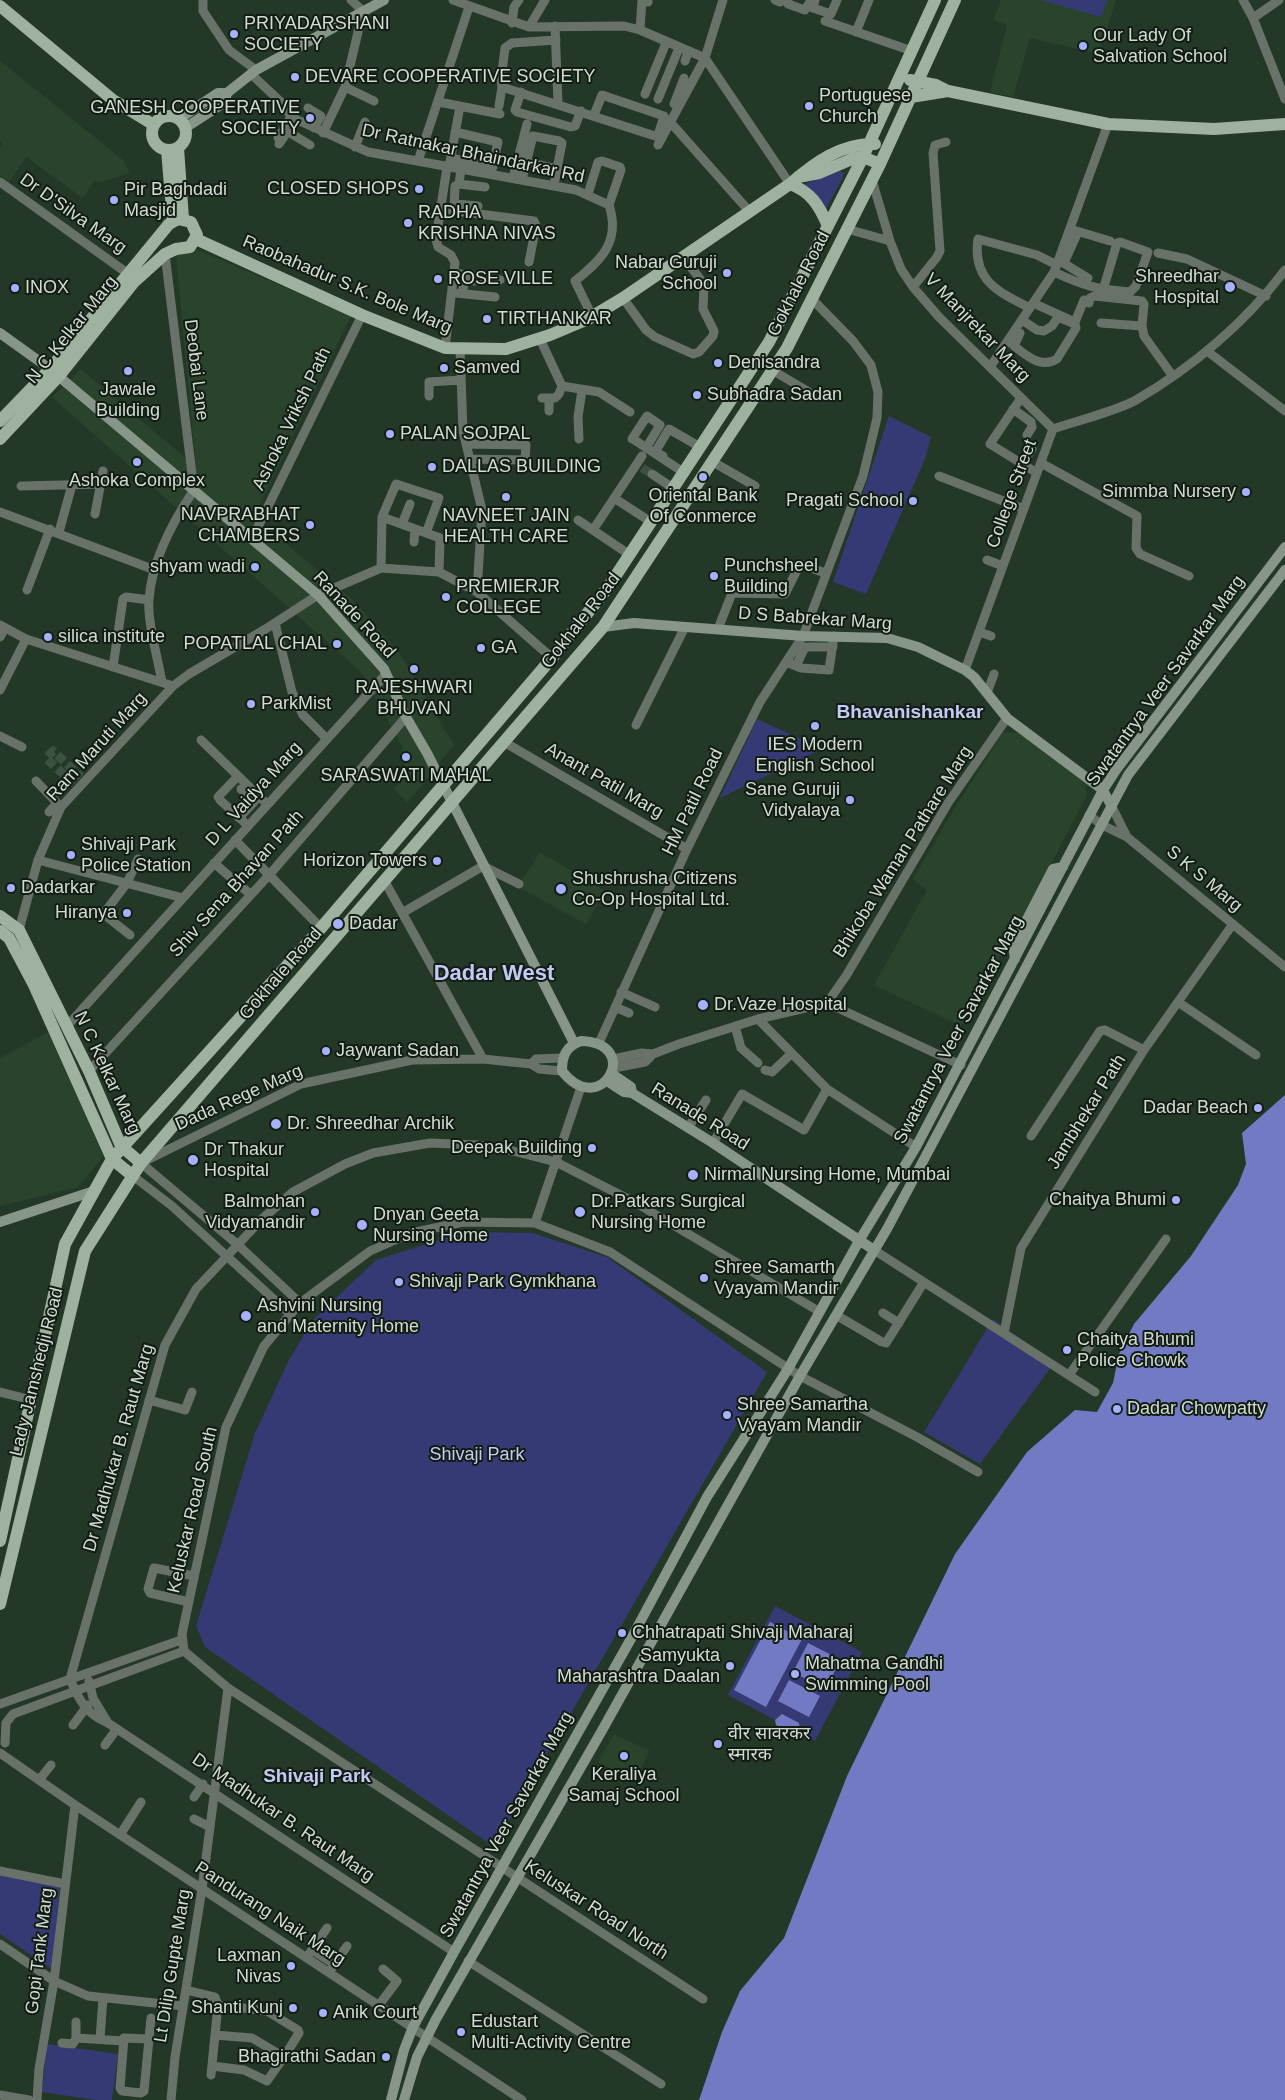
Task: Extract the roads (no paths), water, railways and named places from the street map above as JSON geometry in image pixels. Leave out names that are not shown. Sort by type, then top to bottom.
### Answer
[{"type":"main road","points":[[182,123],[218,93],[227,93],[254,72],[384,0]]},
{"type":"main road","name":"Gokhale Road","points":[[121,1146],[321,928],[552,658],[609,586],[769,342],[863,157],[936,0]]},
{"type":"main road","name":"Gokhale Road","points":[[141,1163],[604,627],[787,348],[880,164],[955,0]]},
{"type":"main road","points":[[0,6],[113,100],[154,125]]},
{"type":"main road","points":[[901,78],[936,85],[948,91],[1108,124],[1214,129],[1285,124]]},
{"type":"main road","points":[[894,92],[911,97],[948,91]]},
{"type":"main road","points":[[165,116],[182,123],[185,139],[173,149],[161,148],[152,138],[154,125],[165,116]]},
{"type":"main road","name":"Raobahadur S.K. Bole Marg","points":[[196,239],[362,315],[445,348],[506,349],[540,339],[592,316],[622,298],[822,159],[851,146],[868,144],[888,145]]},
{"type":"main road","points":[[173,149],[174,223],[194,226],[196,239]]},
{"type":"main road","points":[[863,157],[880,164]]},
{"type":"main road","name":"Raobahadur S.K. Bole Marg","points":[[794,180],[819,173],[852,159],[863,157]]},
{"type":"main road","points":[[794,180],[812,196],[828,226]]},
{"type":"main road","name":"N C Kelkar Marg","points":[[0,440],[54,373],[128,273],[174,223]]},
{"type":"main road","name":"N C Kelkar Marg","points":[[0,421],[54,373],[134,282],[170,252],[190,247],[196,239]]},
{"type":"main road","name":"Ranade Road","points":[[0,333],[54,373],[318,595],[386,674],[406,718],[452,803],[574,1043]]},
{"type":"main road","name":"Swatantrya Veer Savarkar Marg","points":[[391,2100],[404,2050],[413,2027],[622,1653],[706,1496],[788,1369],[859,1241],[916,1147],[961,1065],[1015,959],[1035,912],[1063,867],[1103,790],[1116,770],[1285,547]]},
{"type":"main road","name":"Swatantrya Veer Savarkar Marg","points":[[404,2100],[417,2057],[468,1961],[592,1750],[800,1376],[874,1250],[1128,775],[1285,570]]},
{"type":"main road","name":"D S Babrekar Marg","points":[[604,627],[634,623],[803,636],[887,638],[918,647],[964,670],[987,693],[1007,718],[1103,790],[1112,807]]},
{"type":"main road","name":"N C Kelkar Marg","points":[[0,916],[19,930],[89,1071],[121,1146],[141,1163]]},
{"type":"main road","name":"N C Kelkar Marg","points":[[0,931],[10,938],[34,985],[112,1158],[133,1176]]},
{"type":"main road","points":[[581,1041],[599,1043],[610,1052],[612,1070],[596,1087],[581,1087],[570,1080],[562,1071],[562,1058],[574,1043],[581,1041]]},
{"type":"main road","name":"Ranade Road","points":[[612,1070],[624,1092],[632,1093],[713,1143],[874,1250]]},
{"type":"main road","name":"Lady Jamshedji Road","points":[[0,1541],[65,1244],[91,1192],[121,1146]]},
{"type":"main road","name":"Lady Jamshedji Road","points":[[0,1604],[85,1251],[141,1163]]},
{"type":"main road","points":[[0,1222],[91,1192]]},
{"type":"street","name":"Dr Ratnakar Bhaindarkar Rd","points":[[203,0],[203,11],[229,50],[254,72],[283,104],[291,117],[368,152],[418,161],[449,164],[461,169],[492,171],[518,179],[554,185],[588,194],[610,205]]},
{"type":"street","points":[[323,133],[345,87],[363,11],[351,0]]},
{"type":"street","points":[[453,0],[512,23],[529,27],[624,26],[640,30],[679,48],[685,59],[705,58]]},
{"type":"street","points":[[512,23],[514,7],[519,0]]},
{"type":"street","points":[[529,27],[545,0]]},
{"type":"street","points":[[658,145],[670,123],[674,107],[705,58],[722,0]]},
{"type":"street","points":[[781,1],[805,10],[811,0]]},
{"type":"street","points":[[815,0],[813,8],[831,14],[837,0]]},
{"type":"street","points":[[856,32],[869,0]]},
{"type":"street","points":[[1243,0],[1253,18],[1285,100]]},
{"type":"street","points":[[1253,18],[1279,0]]},
{"type":"street","points":[[640,30],[646,1]]},
{"type":"street","points":[[418,161],[469,7]]},
{"type":"street","points":[[825,21],[912,51]]},
{"type":"street","points":[[555,26],[558,104]]},
{"type":"street","points":[[439,102],[500,110],[504,48],[512,42],[556,40]]},
{"type":"street","points":[[645,94],[666,43]]},
{"type":"street","points":[[658,99],[679,48]]},
{"type":"street","points":[[705,58],[794,180]]},
{"type":"street","points":[[680,96],[684,78]]},
{"type":"street","points":[[345,87],[374,101]]},
{"type":"street","points":[[502,87],[656,136],[664,117],[602,95],[594,115]]},
{"type":"street","points":[[521,92],[515,110],[517,112],[572,127],[575,126],[581,111]]},
{"type":"street","points":[[445,348],[454,277],[454,259],[436,244],[440,210],[460,106]]},
{"type":"street","points":[[296,135],[307,124],[321,116],[308,108]]},
{"type":"street","points":[[291,117],[278,141],[286,134],[296,135],[310,145]]},
{"type":"street","points":[[355,147],[365,122]]},
{"type":"street","points":[[670,123],[749,211]]},
{"type":"street","points":[[518,179],[527,124]]},
{"type":"street","points":[[1022,326],[1044,331],[1052,326],[1058,317],[1075,324],[1076,328],[1057,360],[1043,364],[1039,363],[1014,346],[1022,326],[1032,305],[1058,265],[1074,230],[1108,124]]},
{"type":"street","points":[[449,164],[492,171],[498,142],[456,132]]},
{"type":"street","points":[[518,179],[526,162],[533,136],[562,143],[554,185]]},
{"type":"street","points":[[913,287],[938,257],[940,251],[934,153],[935,145],[946,142]]},
{"type":"street","points":[[588,194],[598,162],[602,161],[620,167],[621,170],[610,205],[614,222],[611,241],[603,255],[574,281],[592,316]]},
{"type":"street","points":[[526,162],[557,169]]},
{"type":"street","points":[[454,207],[455,186],[459,184],[461,169]]},
{"type":"street","name":"V Manjrekar Marg","points":[[872,180],[901,269],[913,287],[939,317],[1053,429]]},
{"type":"street","name":"Dr D'Silva Marg","points":[[0,182],[128,273]]},
{"type":"street","points":[[459,184],[485,187]]},
{"type":"street","points":[[440,210],[454,207],[478,206]]},
{"type":"street","points":[[454,207],[535,222],[529,262]]},
{"type":"street","points":[[847,229],[890,240]]},
{"type":"street","points":[[1074,230],[1110,241]]},
{"type":"street","points":[[1088,278],[1036,255],[978,239],[977,262],[984,278],[1005,294],[1075,322],[1087,302],[1094,296],[1142,301],[1144,304],[1142,326],[1144,336],[1172,375]]},
{"type":"street","points":[[1058,265],[1082,285],[1103,290],[1133,292],[1148,252],[1120,242],[1117,244],[1103,290]]},
{"type":"street","name":"Deobai Lane","points":[[170,252],[194,490]]},
{"type":"street","points":[[1158,253],[1187,259],[1266,296]]},
{"type":"street","points":[[622,298],[646,330],[655,337],[693,354],[699,352],[713,336],[714,327],[703,310],[704,284],[683,257]]},
{"type":"street","name":"College Street","points":[[964,670],[1053,429],[1135,401],[1207,351],[1266,296],[1285,270]]},
{"type":"street","points":[[454,277],[500,281],[465,280],[464,286],[454,277]]},
{"type":"street","points":[[452,292],[495,297]]},
{"type":"street","name":"HM Patil Road","points":[[599,1043],[688,849],[760,702],[803,636],[825,573],[863,476],[877,418],[878,392],[871,365],[853,341],[812,300]]},
{"type":"street","name":"Ashoka Vriksh Path","points":[[252,539],[362,315]]},
{"type":"street","points":[[1101,322],[1142,326]]},
{"type":"street","points":[[990,367],[1022,326]]},
{"type":"street","points":[[540,339],[562,386],[555,398],[545,398],[549,411]]},
{"type":"street","points":[[460,348],[462,430],[482,510],[477,592]]},
{"type":"street","points":[[1207,351],[1285,411]]},
{"type":"street","points":[[772,370],[810,392]]},
{"type":"street","points":[[428,396],[429,382],[461,380]]},
{"type":"street","points":[[562,386],[600,392],[630,412]]},
{"type":"street","points":[[579,439],[578,417],[582,390]]},
{"type":"street","points":[[1021,398],[990,444],[1037,473]]},
{"type":"street","points":[[1013,409],[1031,422],[1032,427],[1027,435]]},
{"type":"street","points":[[684,471],[656,451],[669,429],[700,447]]},
{"type":"street","points":[[466,444],[524,444],[526,447],[525,460],[469,459]]},
{"type":"street","points":[[481,444],[482,459]]},
{"type":"street","points":[[1022,464],[1032,449]]},
{"type":"street","points":[[593,530],[642,459],[684,471]]},
{"type":"street","points":[[713,462],[756,486]]},
{"type":"street","points":[[1040,463],[1137,516],[1136,548],[1140,554],[1189,576]]},
{"type":"street","points":[[95,514],[103,471]]},
{"type":"street","points":[[652,474],[673,488]]},
{"type":"street","points":[[939,476],[1024,509]]},
{"type":"street","points":[[426,533],[439,500],[438,496],[398,483],[382,517],[381,568],[439,572],[477,592],[552,658]]},
{"type":"street","points":[[27,590],[54,531],[72,484]]},
{"type":"street","points":[[21,486],[101,484]]},
{"type":"street","points":[[162,682],[149,600],[155,570],[176,518],[194,490]]},
{"type":"street","points":[[614,498],[651,522]]},
{"type":"street","points":[[402,524],[410,504]]},
{"type":"street","points":[[0,512],[155,570]]},
{"type":"street","points":[[382,517],[440,539],[439,572]]},
{"type":"street","points":[[578,520],[630,555]]},
{"type":"street","points":[[414,542],[415,529]]},
{"type":"street","points":[[987,560],[1003,566]]},
{"type":"street","points":[[718,629],[732,593],[785,594],[800,564],[825,573]]},
{"type":"street","name":"Ram Maruti Marg","points":[[19,930],[38,860],[59,805],[173,686],[189,674],[318,595],[381,568]]},
{"type":"street","points":[[113,667],[123,599],[126,597],[149,600]]},
{"type":"street","points":[[275,623],[292,692],[303,715],[327,738]]},
{"type":"street","points":[[0,637],[3,626],[26,639],[173,686]]},
{"type":"street","points":[[636,725],[685,627]]},
{"type":"street","points":[[978,632],[991,636]]},
{"type":"street","points":[[786,662],[804,669],[829,670],[834,636]]},
{"type":"street","points":[[0,690],[26,639]]},
{"type":"street","points":[[796,666],[804,647],[833,647]]},
{"type":"street","name":"D L Vaidya Marg","points":[[67,1026],[386,674]]},
{"type":"street","points":[[987,693],[994,674]]},
{"type":"street","name":"Shiv Sena Bhavan Path","points":[[89,1071],[270,874],[406,718]]},
{"type":"street","name":"Bhikoba Waman Pathare Marg","points":[[827,1003],[846,976],[948,803],[1007,718]]},
{"type":"street","points":[[0,736],[22,747]]},
{"type":"street","points":[[201,740],[215,758],[238,776],[267,804]]},
{"type":"street","name":"Anant Patil Marg","points":[[504,742],[688,849]]},
{"type":"street","points":[[238,776],[219,798],[249,824]]},
{"type":"street","points":[[36,781],[59,805],[49,812]]},
{"type":"street","points":[[241,789],[254,802],[241,816]]},
{"type":"street","name":"S K S Marg","points":[[1112,807],[1127,837],[1285,967]]},
{"type":"street","points":[[1089,816],[1102,825],[1127,837]]},
{"type":"street","points":[[235,840],[321,928]]},
{"type":"street","points":[[130,935],[105,914],[127,883],[138,859]]},
{"type":"street","points":[[38,860],[182,898]]},
{"type":"street","points":[[214,862],[250,894]]},
{"type":"street","points":[[402,913],[483,866],[519,884]]},
{"type":"street","points":[[384,880],[482,1059]]},
{"type":"street","name":"Jambhekar Path","points":[[1004,1333],[1021,1248],[1144,1050],[1233,924]]},
{"type":"street","points":[[621,994],[634,996],[654,1008]]},
{"type":"street","points":[[615,1007],[628,1012],[634,996]]},
{"type":"street","points":[[1178,1002],[1256,1055]]},
{"type":"street","points":[[612,1070],[642,1053],[653,1054],[734,1026],[827,1003],[961,1065]]},
{"type":"street","points":[[758,1019],[827,1089],[916,1147]]},
{"type":"street","points":[[734,1026],[741,1048],[758,1063]]},
{"type":"street","points":[[1031,1136],[1100,1031],[1105,1030],[1144,1050]]},
{"type":"street","points":[[765,1070],[772,1072],[791,1054]]},
{"type":"street","name":"Dada Rege Marg","points":[[141,1163],[300,1084],[412,1060],[482,1059],[531,1064],[536,1059],[562,1058]]},
{"type":"street","points":[[531,1064],[539,1069],[562,1071]]},
{"type":"street","points":[[534,1223],[581,1087]]},
{"type":"street","points":[[713,1143],[724,1118],[742,1094],[804,1130],[827,1089]]},
{"type":"street","points":[[689,1129],[697,1119],[706,1100]]},
{"type":"street","name":"Dr Madhukar B. Raut Marg","points":[[70,1679],[165,1344],[196,1289],[262,1219],[293,1192],[345,1164],[373,1153],[430,1143],[478,1145],[513,1150],[556,1162],[636,1203],[820,1312]]},
{"type":"street","name":"N C Kelkar Marg","points":[[141,1163],[237,1244],[300,1303]]},
{"type":"street","name":"N C Kelkar Marg","points":[[133,1176],[172,1206],[290,1314]]},
{"type":"street","name":"Keluskar Road South","points":[[181,1640],[226,1427],[264,1346],[300,1303],[370,1251],[411,1234],[463,1222],[534,1223],[610,1252],[788,1369],[917,1437],[978,1472]]},
{"type":"street","points":[[1069,1375],[1166,1238]]},
{"type":"street","points":[[874,1250],[1095,1392]]},
{"type":"street","points":[[836,1315],[884,1343],[889,1341],[924,1282]]},
{"type":"street","points":[[883,1313],[900,1322]]},
{"type":"street","points":[[0,1392],[32,1400]]},
{"type":"street","points":[[149,1400],[185,1410],[192,1392]]},
{"type":"street","points":[[189,1602],[150,1593],[148,1589],[154,1568],[194,1576]]},
{"type":"street","points":[[5,1743],[6,1723],[14,1714],[184,1651],[181,1640],[4,1702],[14,1714]]},
{"type":"street","name":"Keluskar Road North","points":[[184,1651],[228,1688],[703,1999]]},
{"type":"street","points":[[86,1673],[93,1698],[108,1723]]},
{"type":"street","points":[[70,1679],[85,1710]]},
{"type":"street","name":"Lt Dilip Gupte Marg","points":[[171,2100],[183,2006],[202,1889],[228,1688]]},
{"type":"street","points":[[73,1725],[93,1698]]},
{"type":"street","name":"Dr Madhukar B. Raut Marg","points":[[85,1710],[203,1784],[454,1952]]},
{"type":"street","points":[[105,1745],[116,1730]]},
{"type":"street","name":"Pandurang Naik Marg","points":[[0,1753],[202,1889],[310,1954],[379,2005],[522,2100]]},
{"type":"street","points":[[40,1780],[52,1765]]},
{"type":"street","points":[[194,1797],[203,1784]]},
{"type":"street","points":[[120,1835],[141,1802]]},
{"type":"street","name":"Gopi Tank Marg","points":[[37,2100],[39,2069],[54,1981],[75,1805]]},
{"type":"street","points":[[194,1819],[210,1827]]},
{"type":"street","points":[[0,1871],[65,1884]]},
{"type":"street","points":[[310,1954],[327,1928]]},
{"type":"street","points":[[0,1944],[54,1981],[88,1996],[183,2006]]},
{"type":"street","points":[[331,1968],[347,1946]]},
{"type":"street","points":[[468,1961],[661,2084]]},
{"type":"street","points":[[379,2005],[397,1981],[383,1969]]},
{"type":"street","points":[[186,1990],[215,1997],[218,2005],[212,2070],[244,2070],[267,2081],[299,2034],[298,2030],[267,2011],[218,2005]]},
{"type":"street","points":[[100,2039],[103,1998]]},
{"type":"street","points":[[149,2039],[126,2036],[120,2090],[141,2093],[144,2090],[149,2039],[151,2018]]},
{"type":"street","points":[[62,2043],[73,2044],[76,2038],[76,2022]]},
{"type":"street","points":[[215,2035],[252,2038],[284,2057]]},
{"type":"street","points":[[76,2038],[124,2041]]},
{"type":"street","points":[[0,2095],[29,2100]]},
{"type":"water","points":[[1285,1095],[1285,2100],[699,2100],[722,2032],[740,1991],[784,1938],[847,1776],[955,1554],[1027,1452],[1075,1410],[1097,1412],[1113,1383],[1119,1354],[1134,1324],[1191,1256],[1238,1185],[1246,1164],[1242,1133]]},
{"type":"water","points":[[770,1622],[802,1639],[766,1707],[734,1690]]},
{"type":"water","points":[[808,1643],[841,1660],[825,1689],[793,1672]]},
{"type":"water","points":[[789,1680],[820,1696],[809,1717],[778,1701]]},
{"type":"water","points":[[782,1714],[799,1723],[800,1731],[793,1734],[776,1725],[775,1720]]},
{"type":"tunnel","points":[[642,468],[652,474]]},
{"type":"tunnel","points":[[74,784],[46,758],[53,751],[81,777]]},
{"type":"place","name":"PRIYADARSHANI SOCIETY","points":[[234,34]]},
{"type":"place","name":"Our Lady Of Salvation School","points":[[1083,46]]},
{"type":"place","name":"DEVARE COOPERATIVE SOCIETY","points":[[295,77]]},
{"type":"place","name":"Portuguese Church","points":[[809,106]]},
{"type":"place","name":"GANESH COOPERATIVE SOCIETY","points":[[310,118]]},
{"type":"place","name":"CLOSED SHOPS","points":[[419,189]]},
{"type":"place","name":"Pir Baghdadi Masjid","points":[[114,200]]},
{"type":"place","name":"RADHA KRISHNA NIVAS","points":[[408,223]]},
{"type":"place","name":"Nabar Guruji School","points":[[727,273]]},
{"type":"place","name":"ROSE VILLE","points":[[438,279]]},
{"type":"place","name":"Shreedhar Hospital","points":[[1230,287]]},
{"type":"place","name":"INOX","points":[[15,288]]},
{"type":"place","name":"TIRTHANKAR","points":[[487,319]]},
{"type":"place","name":"Denisandra","points":[[718,363]]},
{"type":"place","name":"Samved","points":[[444,368]]},
{"type":"place","name":"Jawale Building","points":[[128,371]]},
{"type":"place","name":"Subhadra Sadan","points":[[697,395]]},
{"type":"place","name":"PALAN SOJPAL","points":[[390,434]]},
{"type":"place","name":"Ashoka Complex","points":[[137,462]]},
{"type":"place","name":"DALLAS BUILDING","points":[[432,467]]},
{"type":"place","name":"Oriental Bank Of Conmerce","points":[[703,477]]},
{"type":"place","name":"Simmba Nursery","points":[[1246,492]]},
{"type":"place","name":"NAVNEET JAIN HEALTH CARE","points":[[506,497]]},
{"type":"place","name":"Pragati School","points":[[913,501]]},
{"type":"place","name":"NAVPRABHAT CHAMBERS","points":[[310,525]]},
{"type":"place","name":"shyam wadi","points":[[255,567]]},
{"type":"place","name":"Punchsheel Building","points":[[714,576]]},
{"type":"place","name":"PREMIERJR COLLEGE","points":[[446,597]]},
{"type":"place","name":"silica institute","points":[[48,637]]},
{"type":"place","name":"POPATLAL CHAL","points":[[337,644]]},
{"type":"place","name":"GA","points":[[481,648]]},
{"type":"place","name":"RAJESHWARI BHUVAN","points":[[414,669]]},
{"type":"place","name":"ParkMist","points":[[251,704]]},
{"type":"place","name":"IES Modern English School","points":[[815,726]]},
{"type":"place","name":"SARASWATI MAHAL","points":[[406,757]]},
{"type":"place","name":"Sane Guruji Vidyalaya","points":[[850,800]]},
{"type":"place","name":"Shivaji Park Police Station","points":[[71,855]]},
{"type":"place","name":"Horizon Towers","points":[[437,861]]},
{"type":"place","name":"Dadarkar","points":[[11,888]]},
{"type":"place","name":"Shushrusha Citizens Co-Op Hospital Ltd.","points":[[561,889]]},
{"type":"place","name":"Hiranya","points":[[127,913]]},
{"type":"place","name":"Dadar","points":[[338,924]]},
{"type":"place","name":"Dr.Vaze Hospital","points":[[703,1005]]},
{"type":"place","name":"Jaywant Sadan","points":[[326,1051]]},
{"type":"place","name":"Dadar Beach","points":[[1258,1108]]},
{"type":"place","name":"Dr. Shreedhar Archik","points":[[276,1124]]},
{"type":"place","name":"Deepak Building","points":[[592,1148]]},
{"type":"place","name":"Dr Thakur Hospital","points":[[193,1160]]},
{"type":"place","name":"Nirmal Nursing Home, Mumbai","points":[[693,1175]]},
{"type":"place","name":"Chaitya Bhumi","points":[[1176,1200]]},
{"type":"place","name":"Balmohan Vidyamandir","points":[[315,1212]]},
{"type":"place","name":"Dr.Patkars Surgical Nursing Home","points":[[580,1212]]},
{"type":"place","name":"Dnyan Geeta Nursing Home","points":[[362,1225]]},
{"type":"place","name":"Shree Samarth Vyayam Mandir","points":[[704,1278]]},
{"type":"place","name":"Shivaji Park Gymkhana","points":[[399,1282]]},
{"type":"place","name":"Ashvini Nursing and Maternity Home","points":[[246,1316]]},
{"type":"place","name":"Chaitya Bhumi Police Chowk","points":[[1067,1350]]},
{"type":"place","name":"Dadar Chowpatty","points":[[1117,1409]]},
{"type":"place","name":"Shree Samartha Vyayam Mandir","points":[[727,1415]]},
{"type":"place","name":"Chhatrapati Shivaji Maharaj","points":[[622,1633]]},
{"type":"place","name":"Samyukta Maharashtra Daalan","points":[[730,1666]]},
{"type":"place","name":"Mahatma Gandhi Swimming Pool","points":[[795,1674]]},
{"type":"place","name":"वीर सावरकर स्मारक","points":[[718,1744]]},
{"type":"place","name":"Keraliya Samaj School","points":[[624,1756]]},
{"type":"place","name":"Laxman Nivas","points":[[291,1966]]},
{"type":"place","name":"Shanti Kunj","points":[[293,2008]]},
{"type":"place","name":"Anik Court","points":[[323,2013]]},
{"type":"place","name":"Edustart Multi-Activity Centre","points":[[461,2032]]},
{"type":"place","name":"Bhagirathi Sadan","points":[[386,2057]]},
{"type":"district","name":"Bhavanishankar","points":[[910,713]]},
{"type":"district","name":"Dadar West","points":[[494,974]]},
{"type":"district","name":"Shivaji Park","points":[[317,1777]]}]
